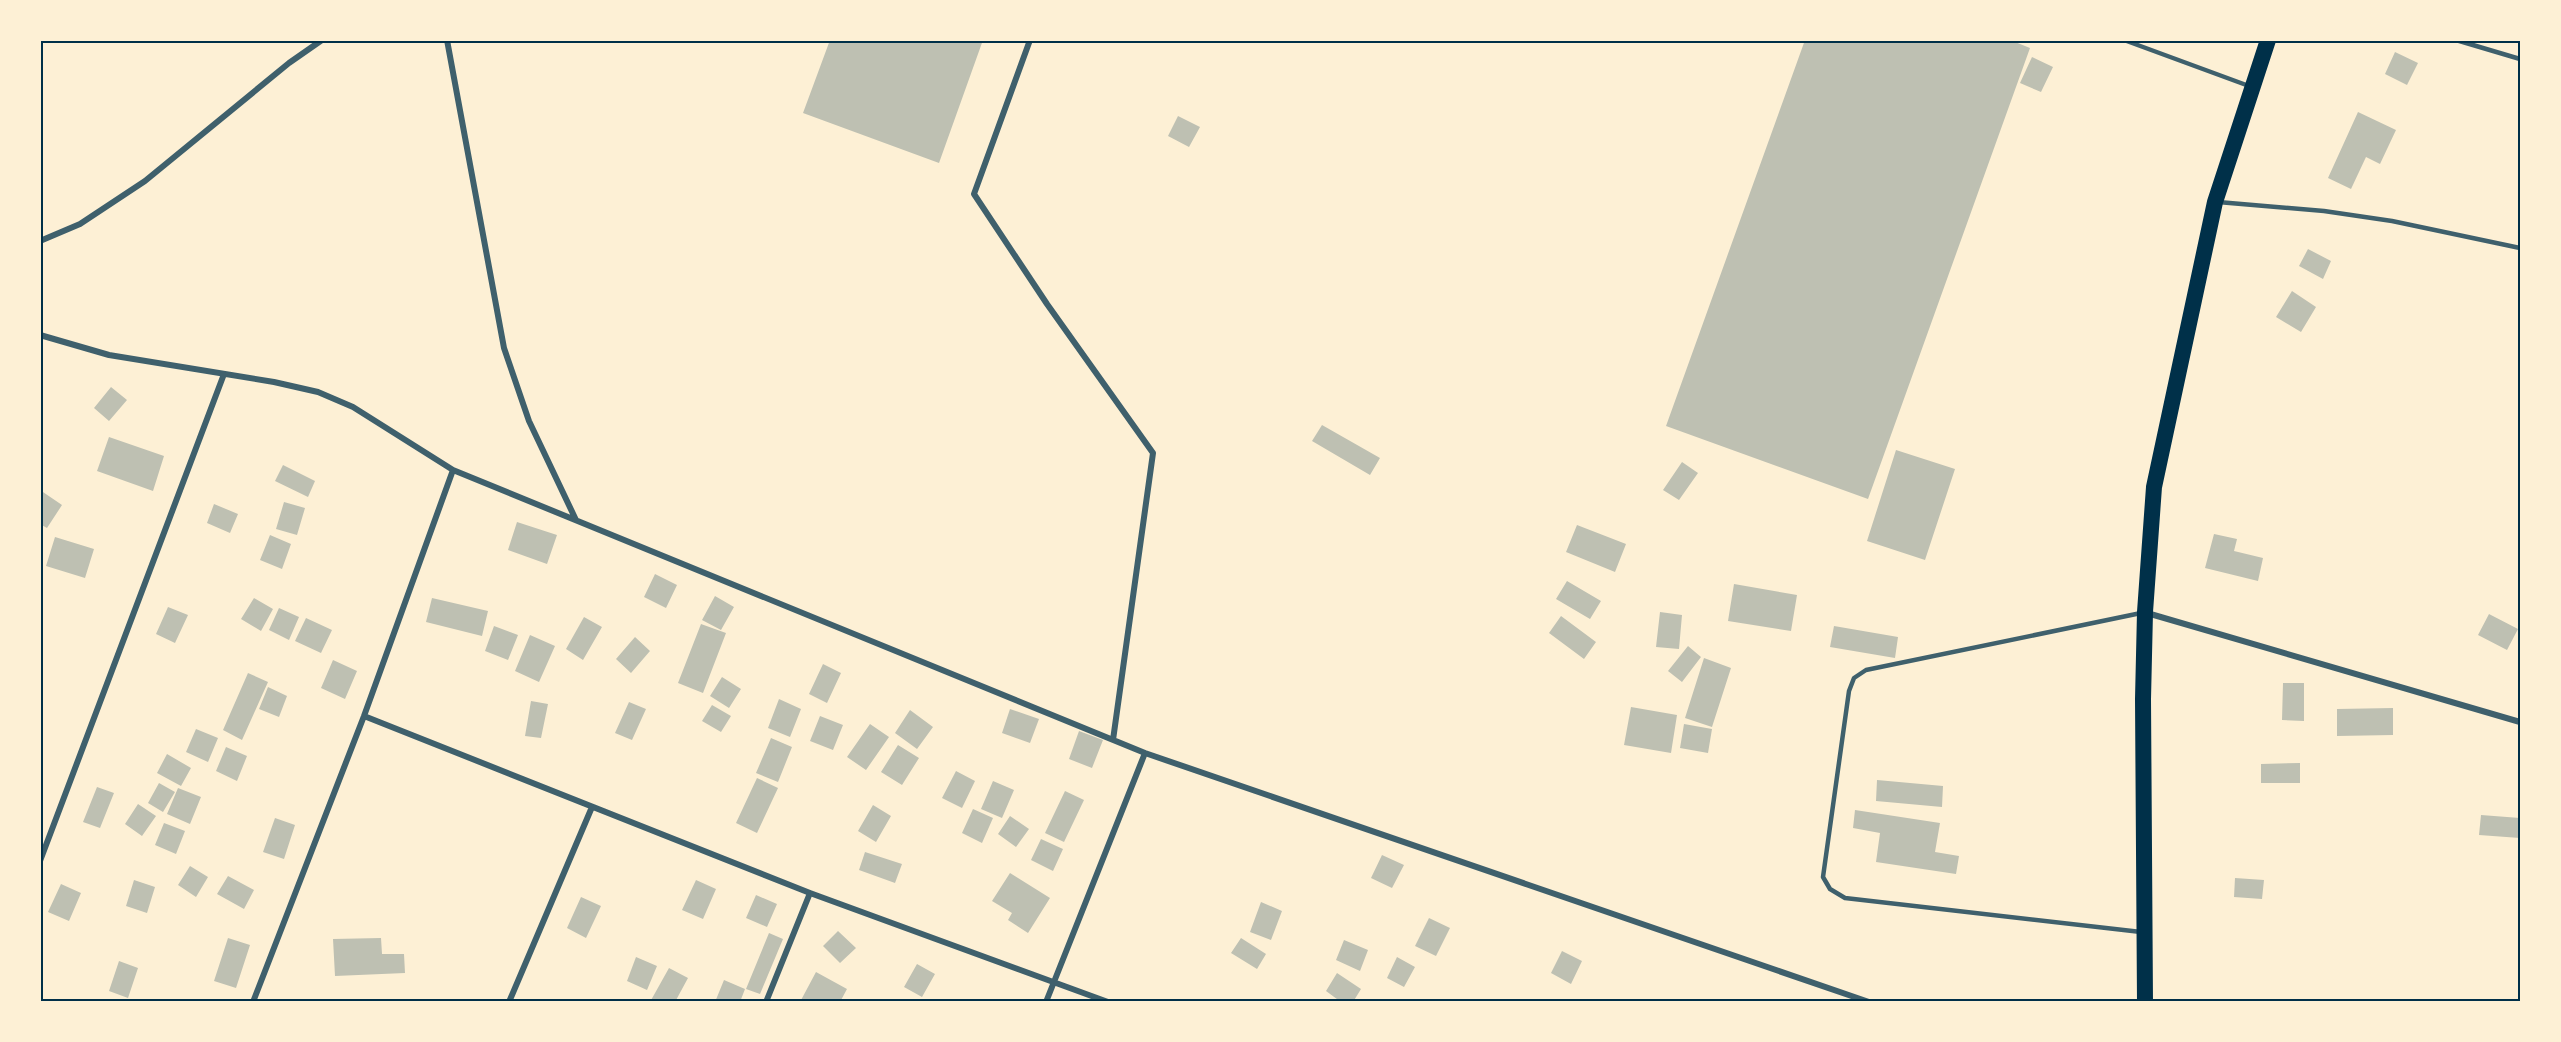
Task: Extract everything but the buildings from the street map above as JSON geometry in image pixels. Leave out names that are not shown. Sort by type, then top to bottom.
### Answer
[{"type":"highway","points":[[2145,1002],[2143,699],[2145,612],[2154,487],[2215,202],[2268,40]]},
{"type":"street","points":[[40,241],[80,224],[145,182],[288,63],[321,40]]},
{"type":"street","points":[[447,40],[504,348],[529,421],[576,521]]},
{"type":"street","points":[[1030,40],[974,194],[1047,304],[1153,453],[1113,740]]},
{"type":"street","points":[[40,334],[109,355],[318,392],[353,407],[453,470],[1145,753],[1869,1002]]},
{"type":"street","points":[[40,861],[224,374]]},
{"type":"street","points":[[253,1002],[364,716],[453,470]]},
{"type":"street","points":[[2145,612],[2520,722]]},
{"type":"street","points":[[364,716],[810,893],[1108,1002]]},
{"type":"street","points":[[1046,1002],[1145,753]]},
{"type":"street","points":[[509,1002],[591,807]]},
{"type":"street","points":[[766,1002],[810,893]]},
{"type":"lane","points":[[2124,40],[2252,87]]},
{"type":"lane","points":[[2456,40],[2520,59]]},
{"type":"lane","points":[[2215,202],[2324,211],[2392,221],[2520,248]]},
{"type":"lane","points":[[2144,933],[1845,898],[1830,889],[1824,877],[1849,691],[1854,678],[1866,670],[2145,612]]}]
